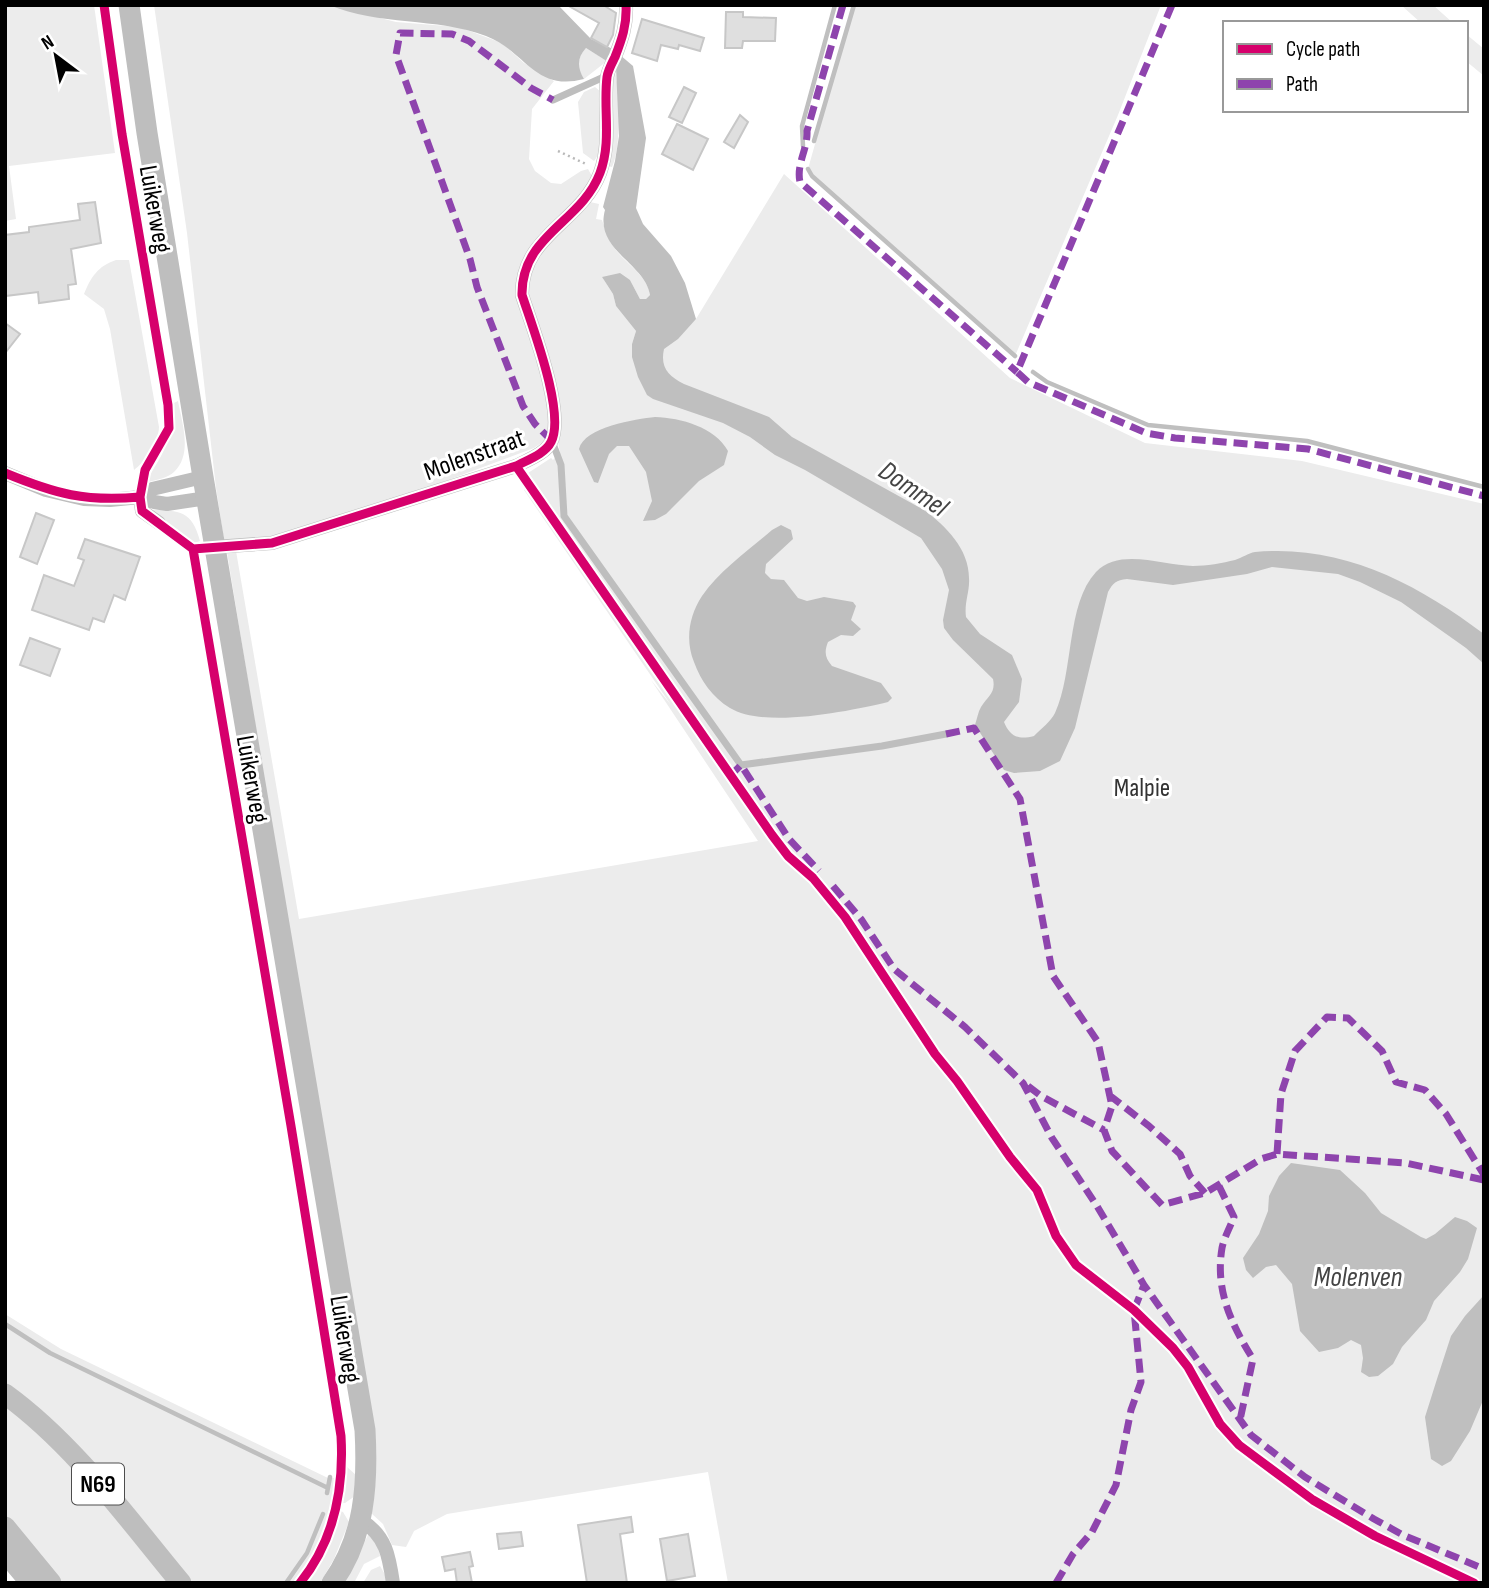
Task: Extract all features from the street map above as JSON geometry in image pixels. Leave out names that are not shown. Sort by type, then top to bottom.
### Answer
[{"type":"main road","name":"Luikerweg","points":[[129,5],[203,477],[365,1430],[368,1467],[362,1521],[350,1552],[332,1583]]},
{"type":"main road","name":"N69","points":[[5,1394],[75,1458],[181,1583]]},
{"type":"main road","points":[[5,1527],[51,1583]]},
{"type":"main road","points":[[5,1552],[31,1583]]},
{"type":"street","name":"Molenstraat","points":[[215,547],[272,543],[516,466],[544,450],[552,441],[555,422],[553,401],[522,295],[522,280],[533,252],[586,200],[600,172],[607,143],[612,64],[627,24],[626,5]]},
{"type":"street","points":[[5,473],[46,491],[84,499],[140,497],[167,504],[207,498]]},
{"type":"street","points":[[140,497],[152,489],[203,477]]},
{"type":"street","points":[[140,497],[142,511],[159,523]]},
{"type":"street","points":[[362,1521],[382,1538],[393,1583]]},
{"type":"lane","points":[[553,100],[612,64]]},
{"type":"lane","points":[[552,441],[561,465],[564,516],[741,765],[882,746],[946,734]]},
{"type":"path","points":[[558,151],[600,172]]},
{"type":"green space","points":[[5,5],[94,5],[115,153],[9,166],[16,219],[5,221]]},
{"type":"green space","points":[[154,5],[329,5],[396,22],[459,27],[502,43],[524,63],[554,81],[532,109],[529,159],[535,171],[551,183],[561,184],[588,169],[593,178],[577,200],[529,249],[519,269],[549,399],[548,428],[544,441],[534,448],[397,499],[269,538],[224,540],[187,233]]},
{"type":"green space","points":[[854,5],[1161,5],[1118,115],[1015,356],[812,176],[808,169]]},
{"type":"green space","points":[[1401,5],[1433,5],[1451,21],[1419,21]]},
{"type":"green space","points":[[1468,36],[1484,49],[1484,76],[1468,63]]},
{"type":"green space","points":[[586,48],[607,61],[584,79],[579,63]]},
{"type":"green space","points":[[614,69],[619,118],[617,147],[612,167],[608,166]]},
{"type":"green space","points":[[595,87],[601,92],[601,129],[600,148],[594,161],[583,153],[578,102],[584,92]]},
{"type":"green space","name":"Malpie","points":[[784,174],[1010,378],[1145,443],[1302,461],[1484,504],[1484,1583],[728,1583],[708,1472],[447,1514],[414,1531],[406,1547],[392,1545],[383,1524],[371,1513],[264,780],[227,552],[236,551],[299,919],[758,841],[651,680],[671,705],[524,490],[532,482],[528,473],[551,458],[553,460],[560,452],[528,293],[529,273],[541,250],[590,202],[599,204],[596,219],[602,220],[611,243],[640,275],[650,295],[646,299],[640,299],[630,280],[602,277],[613,294],[616,306],[636,331],[632,344],[636,370],[696,319]]},
{"type":"green space","points":[[116,260],[129,260],[159,427],[151,450],[134,470],[110,329],[104,309],[84,294],[96,273],[104,265]]},
{"type":"green space","points":[[178,401],[185,438],[180,465],[171,474],[148,482],[168,440],[172,404]]},
{"type":"green space","points":[[151,510],[183,514],[193,524],[200,541],[194,543],[176,533]]},
{"type":"green space","points":[[5,1314],[61,1349],[328,1478],[338,1478],[323,1533],[296,1583],[187,1583],[5,1388]]},
{"type":"green space","points":[[5,1399],[21,1411],[175,1583],[56,1583],[5,1520]]},
{"type":"green space","points":[[346,1466],[357,1476],[355,1496],[342,1503]]},
{"type":"green space","points":[[340,1511],[349,1522],[334,1559],[320,1583],[306,1583],[326,1550]]},
{"type":"green space","points":[[369,1533],[377,1542],[380,1556],[364,1564],[354,1583],[344,1583]]},
{"type":"green space","points":[[380,1566],[390,1583],[363,1583],[371,1570]]},
{"type":"water","points":[[329,5],[558,5],[591,39],[613,49],[633,66],[646,138],[636,208],[643,224],[671,256],[685,283],[696,319],[678,339],[664,349],[663,361],[666,370],[684,384],[769,417],[792,437],[924,510],[948,531],[961,548],[968,567],[966,617],[980,634],[1012,655],[1022,679],[1019,702],[1004,722],[1016,736],[1034,736],[1055,713],[1065,678],[1075,620],[1086,586],[1096,572],[1106,565],[1130,559],[1198,566],[1235,560],[1255,552],[1287,551],[1348,561],[1405,584],[1484,634],[1484,664],[1401,602],[1338,574],[1272,567],[1247,574],[1173,585],[1123,579],[1115,582],[1108,592],[1075,728],[1060,761],[1040,771],[1014,773],[1004,770],[975,725],[980,709],[992,691],[993,679],[944,628],[949,590],[942,569],[921,538],[775,455],[750,437],[723,423],[647,395],[632,357],[636,331],[616,306],[613,294],[602,277],[620,273],[630,280],[640,299],[646,299],[650,295],[639,274],[613,246],[604,224],[603,207],[619,136],[616,67],[586,48],[579,63],[584,79],[567,82],[553,80],[486,36],[447,26],[368,16]]},
{"type":"water","points":[[655,417],[696,425],[715,436],[728,451],[724,465],[699,481],[666,514],[655,520],[643,521],[652,501],[646,472],[629,446],[617,446],[609,454],[598,483],[594,482],[579,449],[583,441],[600,430],[624,422]]},
{"type":"water","points":[[781,525],[791,530],[793,539],[766,564],[765,573],[771,579],[784,580],[798,598],[807,601],[824,597],[853,602],[856,606],[851,620],[861,629],[853,636],[841,635],[828,642],[827,658],[832,666],[881,683],[892,698],[888,702],[808,716],[764,717],[730,708],[713,694],[700,676],[691,654],[689,637],[691,620],[702,596],[726,569]]},
{"type":"water","name":"Molenven","points":[[1291,1163],[1340,1170],[1365,1193],[1381,1213],[1426,1239],[1455,1217],[1477,1228],[1468,1259],[1460,1272],[1434,1301],[1426,1320],[1402,1347],[1393,1364],[1378,1376],[1369,1377],[1361,1372],[1361,1345],[1351,1340],[1338,1348],[1319,1352],[1300,1331],[1292,1284],[1276,1265],[1266,1267],[1253,1278],[1246,1270],[1243,1258],[1259,1234],[1268,1211],[1269,1196],[1279,1176]]},
{"type":"water","name":"Molenven","points":[[1484,1295],[1484,1398],[1470,1431],[1451,1461],[1442,1466],[1431,1459],[1425,1417],[1451,1336]]},
{"type":"building","points":[[567,5],[603,5],[616,13],[613,35],[607,47],[591,38],[599,23]]},
{"type":"building","points":[[726,12],[743,12],[743,17],[776,18],[775,41],[743,41],[742,48],[725,48]]},
{"type":"building","points":[[642,19],[704,38],[700,51],[679,45],[678,49],[661,45],[657,61],[632,53]]},
{"type":"building","points":[[684,87],[696,93],[682,123],[669,117]]},
{"type":"building","points":[[740,115],[748,122],[734,148],[724,142]]},
{"type":"building","points":[[677,124],[708,139],[693,170],[662,154]]},
{"type":"building","points":[[95,202],[101,243],[71,249],[76,284],[68,285],[69,299],[39,303],[38,292],[5,296],[5,235],[29,232],[29,227],[80,220],[78,204]]},
{"type":"building","points":[[5,323],[20,334],[5,353]]},
{"type":"building","points":[[36,513],[54,520],[37,564],[20,557]]},
{"type":"building","points":[[85,539],[140,557],[125,600],[114,595],[104,622],[93,618],[89,630],[32,610],[44,575],[74,586],[84,560],[78,558]]},
{"type":"building","points":[[30,638],[60,649],[50,676],[20,665]]},
{"type":"building","points":[[631,1517],[633,1532],[620,1534],[627,1583],[587,1583],[578,1525]]},
{"type":"building","points":[[521,1532],[523,1546],[499,1549],[497,1534]]},
{"type":"building","points":[[688,1534],[695,1576],[667,1581],[660,1539]]},
{"type":"building","points":[[470,1552],[472,1583],[457,1583],[455,1569],[445,1571],[442,1557]]},
{"type":"waterway","points":[[803,146],[802,126],[835,5]]},
{"type":"waterway","points":[[814,141],[854,5]]},
{"type":"waterway","points":[[808,169],[812,176],[1015,356]]},
{"type":"waterway","points":[[1033,372],[1047,382],[1148,425],[1307,441],[1484,487]]},
{"type":"waterway","points":[[5,1324],[50,1353],[328,1488]]},
{"type":"waterway","points":[[327,1493],[330,1477]]},
{"type":"waterway","points":[[286,1583],[307,1553],[323,1514]]},
{"type":"marked path","points":[[843,5],[807,131],[800,182],[1017,372]]},
{"type":"marked path","points":[[1172,5],[1017,372],[1028,382],[1146,433],[1175,438],[1308,449],[1484,496]]},
{"type":"marked path","points":[[552,441],[535,424],[523,406],[477,287],[470,259],[396,55],[400,33],[452,34],[469,41],[531,88],[553,100]]},
{"type":"marked path","points":[[946,734],[974,728],[1020,799],[1053,976],[1098,1042],[1112,1106],[1104,1130],[1112,1151],[1162,1205],[1205,1193],[1261,1159],[1277,1154],[1406,1163],[1484,1180]]},
{"type":"marked path","points":[[730,776],[741,765],[789,839],[819,871]]},
{"type":"marked path","points":[[833,886],[861,919],[894,969],[965,1027],[1023,1083],[1052,1138],[1144,1285],[1251,1435],[1305,1477],[1374,1519],[1403,1535],[1484,1569]]},
{"type":"marked path","points":[[1277,1154],[1281,1094],[1295,1051],[1327,1017],[1348,1018],[1382,1051],[1396,1082],[1425,1090],[1446,1114],[1484,1175]]},
{"type":"marked path","points":[[1028,1086],[1041,1096],[1104,1130]]},
{"type":"marked path","points":[[1109,1095],[1180,1154],[1190,1176],[1205,1193]]},
{"type":"marked path","points":[[1219,1186],[1234,1217],[1222,1248],[1220,1263],[1223,1292],[1232,1320],[1253,1359],[1240,1420]]},
{"type":"marked path","points":[[1056,1583],[1073,1554],[1092,1532],[1116,1485],[1131,1410],[1141,1382],[1134,1310],[1144,1285]]},
{"type":"cycle path","points":[[104,5],[122,134],[168,405],[169,428],[145,470],[140,497],[142,511],[193,549],[341,1436],[341,1475],[329,1532],[312,1567],[300,1583]]},
{"type":"cycle path","points":[[193,549],[272,543],[516,466],[545,450],[551,442],[554,412],[540,348],[522,295],[524,275],[541,243],[580,205],[600,173],[606,149],[607,77],[624,32],[626,5]]},
{"type":"cycle path","points":[[516,466],[772,835],[845,917],[935,1054],[1037,1190],[1056,1236],[1076,1265],[1134,1310],[1173,1348],[1188,1367],[1220,1424],[1239,1445],[1313,1500],[1375,1536],[1474,1583]]},
{"type":"cycle path","points":[[5,473],[71,495],[140,497]]},
{"type":"water label","name":"Dommel","points":[[914,488]]}]
